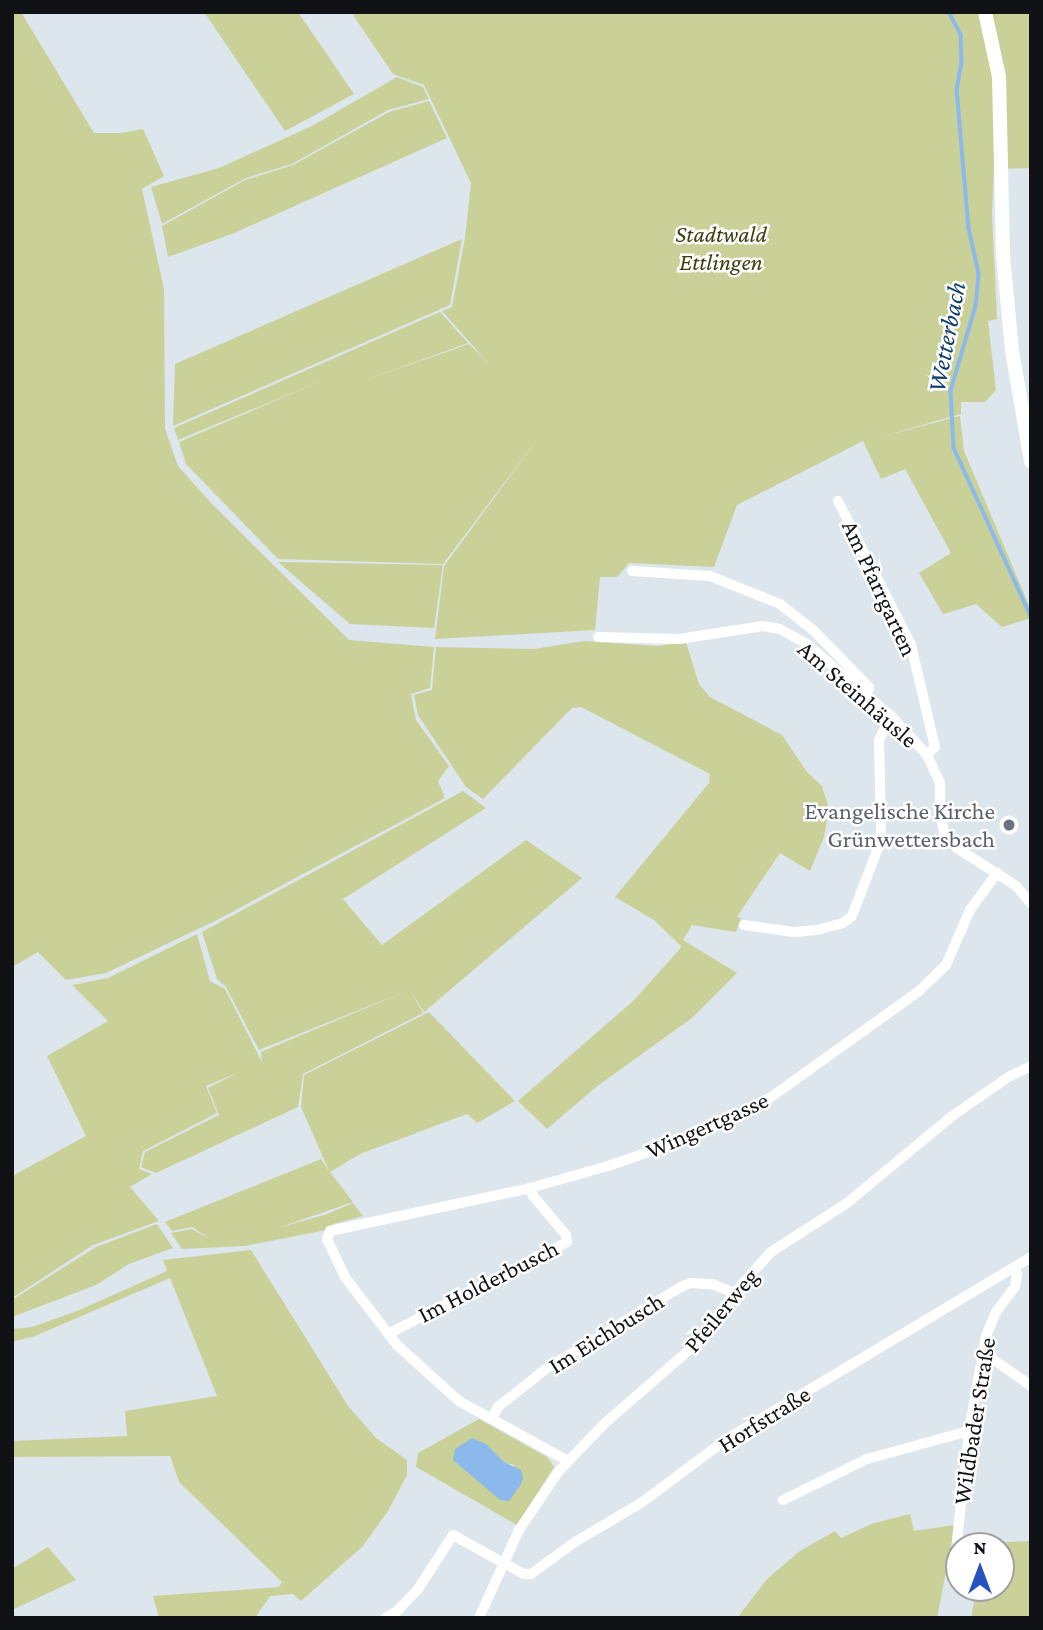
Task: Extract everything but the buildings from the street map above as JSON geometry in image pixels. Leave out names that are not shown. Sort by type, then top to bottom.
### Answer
[{"type":"main road","points":[[985,12],[1000,90],[1000,202],[1012,352],[1031,461]]},
{"type":"street","name":"Am Pfarrgarten","points":[[838,501],[911,645],[934,737],[935,747],[927,755]]},
{"type":"street","points":[[632,571],[710,576],[780,604],[813,630],[869,687],[866,696]]},
{"type":"street","name":"Am Steinhäusle","points":[[598,637],[679,639],[763,626],[780,629],[807,644],[891,716],[927,755],[940,783],[940,814],[945,835],[957,848],[1016,886],[1031,903]]},
{"type":"street","points":[[744,925],[794,932],[817,930],[844,923],[852,916],[878,848],[881,828],[878,740],[891,716]]},
{"type":"street","name":"Wingertgasse","points":[[388,1334],[345,1277],[327,1239],[328,1235],[340,1228],[530,1188],[692,1137],[793,1084],[919,991],[946,965],[970,910],[998,873]]},
{"type":"street","name":"Pfeilerweg","points":[[479,1618],[519,1530],[568,1461],[604,1424],[703,1338],[734,1293],[771,1252],[847,1203],[952,1116],[1010,1076],[1031,1066]]},
{"type":"street","name":"Im Holderbusch","points":[[388,1334],[567,1242],[566,1235],[533,1196],[530,1188]]},
{"type":"street","name":"Horfstraße","points":[[502,1563],[524,1574],[531,1574],[575,1542],[641,1503],[739,1432],[1031,1257]]},
{"type":"street","name":"Wildbader Straße","points":[[958,1532],[969,1431],[983,1352],[990,1323],[1015,1287],[1017,1274],[1014,1268]]},
{"type":"street","name":"Im Eichbusch","points":[[492,1418],[498,1406],[547,1368],[681,1287],[690,1283],[712,1284],[734,1293]]},
{"type":"street","points":[[388,1334],[459,1401],[568,1461]]},
{"type":"street","points":[[983,1352],[1031,1386]]},
{"type":"street","points":[[783,1500],[867,1459],[969,1431]]},
{"type":"street","points":[[385,1618],[418,1589],[453,1535],[502,1563]]},
{"type":"green space","points":[[12,12],[21,12],[94,133],[121,133],[143,129],[164,176],[142,189],[164,289],[165,429],[178,466],[210,502],[349,640],[434,647],[430,688],[411,694],[416,720],[449,766],[438,781],[445,798],[219,919],[106,973],[66,980],[38,952],[12,967]]},
{"type":"green space","points":[[204,12],[298,12],[354,94],[285,131]]},
{"type":"green space","name":"Stadtwald Ettlingen","points":[[355,12],[1031,12],[1031,168],[994,169],[992,215],[997,319],[988,321],[996,390],[985,402],[961,402],[961,414],[880,437],[960,416],[964,451],[1031,610],[1031,618],[1002,627],[976,604],[943,614],[919,573],[951,553],[905,469],[881,479],[863,441],[737,505],[714,567],[629,563],[617,577],[600,577],[595,630],[435,639],[444,566],[539,437],[443,564],[278,559],[186,464],[179,442],[326,379],[178,440],[174,428],[440,312],[468,343],[363,381],[469,344],[489,364],[442,311],[452,307],[465,238],[471,183],[424,85],[393,74],[353,15]]},
{"type":"green space","points":[[397,77],[423,87],[429,99],[388,110],[292,164],[246,178],[162,224],[151,187],[219,168],[312,126]]},
{"type":"green space","points":[[429,101],[447,138],[232,234],[168,257],[162,226],[245,180],[293,165],[389,112]]},
{"type":"green space","points":[[462,239],[450,305],[173,426],[175,364]]},
{"type":"green space","points":[[278,562],[443,565],[434,628],[350,624]]},
{"type":"green space","points":[[584,641],[658,646],[686,642],[699,684],[710,697],[782,735],[807,772],[822,786],[829,809],[824,837],[810,871],[780,853],[737,917],[741,918],[736,932],[692,925],[683,940],[737,973],[692,1018],[596,1087],[547,1129],[518,1101],[632,1002],[680,949],[681,946],[654,920],[615,897],[709,783],[710,774],[581,707],[572,708],[483,799],[466,787],[418,715],[414,695],[432,690],[436,647],[534,649]]},
{"type":"green space","points":[[463,791],[486,808],[343,899],[382,945],[526,840],[582,878],[424,1012],[411,992],[423,1013],[303,1074],[298,1107],[156,1173],[141,1167],[145,1152],[219,1115],[208,1088],[237,1073],[206,1086],[217,1113],[143,1151],[139,1169],[152,1174],[130,1187],[159,1221],[93,1245],[12,1298],[12,1176],[86,1136],[47,1056],[108,1021],[72,985],[108,978],[197,934],[210,981],[225,989],[262,1062],[261,1052],[409,990],[259,1050],[226,987],[217,979],[202,932]]},
{"type":"green space","points":[[429,1012],[515,1101],[477,1123],[467,1114],[360,1154],[330,1172],[353,1202],[278,1228],[327,1214],[353,1203],[363,1216],[333,1224],[326,1230],[245,1246],[182,1249],[171,1233],[192,1229],[210,1239],[192,1227],[172,1231],[165,1222],[321,1159],[329,1171],[301,1107],[304,1075]]},
{"type":"green space","points":[[157,1224],[173,1248],[129,1264],[96,1285],[12,1317],[12,1300],[96,1247]]},
{"type":"green space","points":[[251,1250],[348,1406],[376,1438],[407,1460],[407,1475],[388,1511],[363,1546],[301,1601],[293,1594],[270,1596],[255,1618],[159,1618],[153,1596],[279,1587],[282,1582],[179,1482],[170,1456],[12,1457],[12,1441],[127,1436],[125,1411],[217,1396],[170,1278],[35,1336],[12,1342],[12,1329],[32,1327],[77,1311],[167,1271],[163,1260]]},
{"type":"green space","points":[[479,1419],[547,1457],[554,1467],[517,1525],[416,1467],[418,1453]],"holes":[[[486,1444],[504,1462],[514,1465],[509,1501]]]},
{"type":"green space","points":[[910,1514],[914,1531],[955,1525],[954,1532],[945,1532],[945,1577],[937,1618],[737,1618],[767,1579],[800,1551],[835,1531],[841,1538],[874,1523]]},
{"type":"green space","points":[[1031,1541],[1031,1618],[971,1618],[974,1602],[1015,1602],[1015,1542]]},
{"type":"green space","points":[[48,1547],[76,1580],[12,1610],[12,1569]]},
{"type":"water","points":[[472,1438],[486,1444],[504,1462],[521,1470],[523,1479],[509,1501],[500,1500],[453,1460],[455,1449]]},
{"type":"waterway","name":"Wetterbach","points":[[949,12],[961,35],[962,62],[957,89],[969,228],[979,274],[976,306],[951,391],[954,448],[1031,616]]},
{"type":"place","name":"Evangelische Kirche Grünwettersbach","points":[[1009,825]]}]
